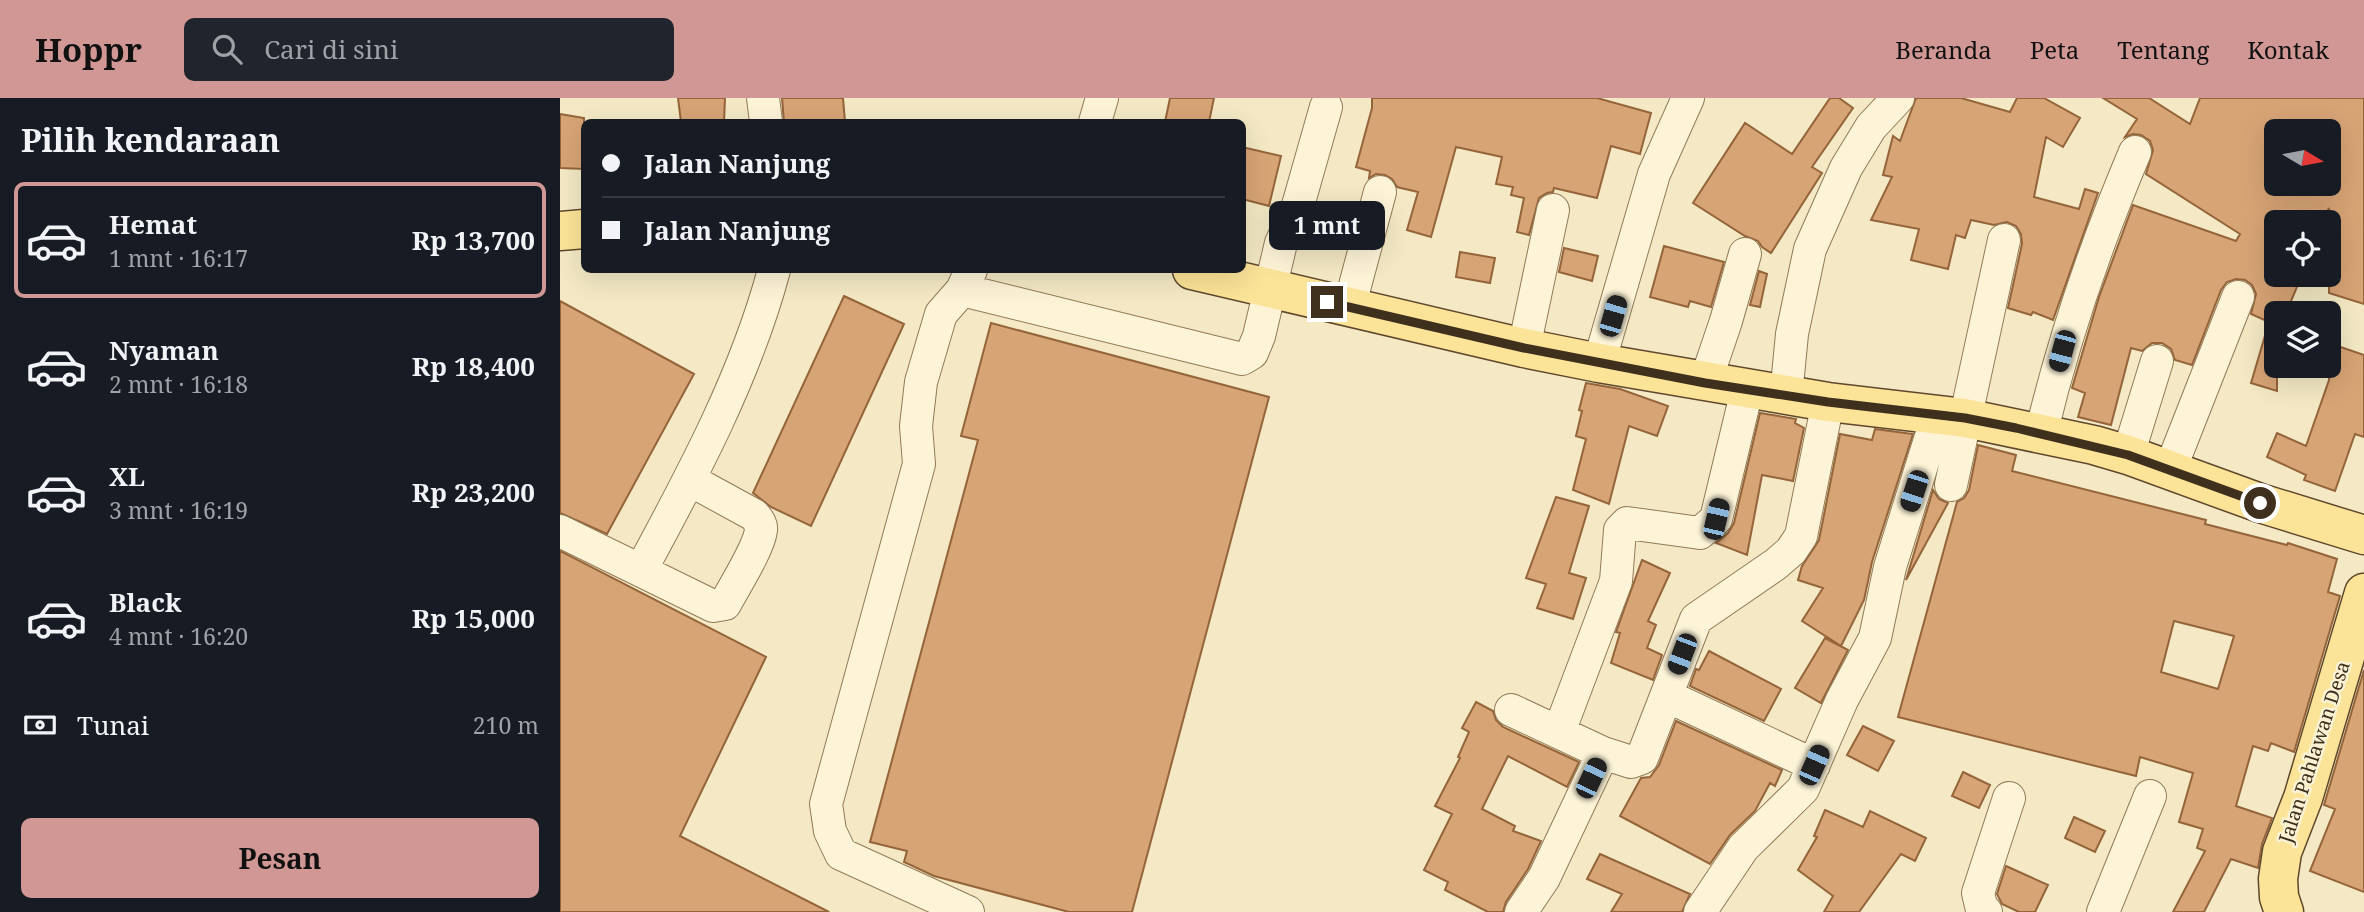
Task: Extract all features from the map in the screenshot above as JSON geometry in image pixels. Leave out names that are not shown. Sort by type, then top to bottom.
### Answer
[{"type":"main road","points":[[560,231],[581,229]]},
{"type":"main road","points":[[1216,273],[1349,308],[1599,363],[1786,396],[1951,416],[2041,434],[2128,455],[2260,503],[2364,535]]},
{"type":"main road","name":"Jalan Pahlawan Desa","points":[[2284,912],[2279,897],[2278,879],[2282,852],[2303,798],[2364,593]]},
{"type":"street","points":[[763,98],[766,119]]},
{"type":"street","points":[[1096,119],[1102,98]]},
{"type":"street","points":[[1599,363],[1654,174],[1688,98]]},
{"type":"street","points":[[1786,396],[1792,334],[1810,249],[1846,168],[1871,128],[1898,98]]},
{"type":"street","points":[[968,912],[841,854],[830,831],[826,804],[919,464],[916,426],[921,382],[941,314],[966,280],[1242,359],[1252,353],[1259,336],[1282,243],[1297,208],[1326,107]]},
{"type":"street","points":[[2041,434],[2067,332],[2106,220],[2135,152]]},
{"type":"street","points":[[1349,308],[1380,192]]},
{"type":"street","points":[[1524,348],[1553,210]]},
{"type":"street","points":[[1700,912],[1743,848],[1803,789],[1842,700],[1875,638],[1890,567],[1951,416],[2004,240]]},
{"type":"street","points":[[1705,383],[1745,254]]},
{"type":"street","points":[[640,570],[690,480],[761,319],[773,273]]},
{"type":"street","points":[[2170,470],[2238,296]]},
{"type":"street","points":[[2128,455],[2157,361]]},
{"type":"street","points":[[1559,732],[1616,581],[1620,530],[1627,523],[1700,533],[1716,519],[1747,390]]},
{"type":"street","points":[[1511,710],[1603,753],[1631,762],[1642,758],[1696,619],[1776,564],[1791,551],[1801,536],[1828,402]]},
{"type":"street","points":[[1951,416],[1951,485]]},
{"type":"street","points":[[560,531],[713,606],[725,604],[759,537],[760,522],[754,515],[690,480]]},
{"type":"street","points":[[1667,696],[1814,765]]},
{"type":"street","points":[[1521,912],[1544,878],[1603,753]]},
{"type":"street","points":[[2103,912],[2150,796]]},
{"type":"street","points":[[1986,912],[1981,906],[1978,893],[2009,798]]},
{"type":"building","points":[[678,98],[725,98],[724,119],[681,119]]},
{"type":"building","points":[[782,98],[843,98],[845,119],[784,119]]},
{"type":"building","points":[[1170,98],[1214,98],[1210,119],[1166,119]]},
{"type":"building","points":[[1372,98],[1597,98],[1651,113],[1640,154],[1611,146],[1597,198],[1554,188],[1553,192],[1539,198],[1529,235],[1517,232],[1524,198],[1511,195],[1513,187],[1496,184],[1502,157],[1456,147],[1431,237],[1407,230],[1418,192],[1397,187],[1392,179],[1385,175],[1376,174],[1369,178],[1370,171],[1356,167],[1372,108]]},
{"type":"building","points":[[1830,98],[1839,98],[1853,108],[1812,167],[1822,173],[1771,253],[1758,241],[1745,236],[1693,203],[1745,123],[1792,154]]},
{"type":"building","points":[[1916,98],[1961,98],[2010,112],[2017,98],[2044,98],[2080,118],[2063,147],[2046,137],[2034,197],[2079,209],[2085,189],[2098,193],[2053,320],[2033,312],[2031,315],[2008,308],[2022,244],[2021,234],[2016,226],[2007,222],[1994,225],[1971,220],[1965,238],[1956,235],[1948,269],[1911,260],[1919,229],[1871,220],[1892,177],[1883,175],[1893,136],[1900,141]]},
{"type":"building","points":[[2103,98],[2149,98],[2190,124],[2200,98],[2364,98],[2364,304],[2329,293],[2329,287],[2341,287],[2341,210],[2264,210],[2264,287],[2297,287],[2291,301],[2264,301],[2264,320],[2251,314],[2256,294],[2252,285],[2245,280],[2227,282],[2221,290],[2192,365],[2175,360],[2171,349],[2162,343],[2152,343],[2142,351],[2131,348],[2111,425],[2078,417],[2085,393],[2072,388],[2099,297],[2133,205],[2236,241],[2240,234],[2146,174],[2153,150],[2150,141],[2141,135],[2125,137],[2137,119]]},
{"type":"building","points":[[560,114],[584,118],[581,119],[581,169],[560,168]]},
{"type":"building","points":[[1246,148],[1281,156],[1269,206],[1246,200]]},
{"type":"building","points":[[1664,246],[1724,262],[1711,307],[1690,301],[1688,307],[1650,297]]},
{"type":"building","points":[[1564,248],[1598,256],[1592,281],[1559,272]]},
{"type":"building","points":[[1460,252],[1495,258],[1490,283],[1456,277]]},
{"type":"building","points":[[1759,271],[1767,274],[1760,307],[1750,305]]},
{"type":"building","points":[[844,296],[904,324],[811,526],[771,507],[753,493]]},
{"type":"building","points":[[560,301],[694,374],[607,534],[560,513]]},
{"type":"building","points":[[991,323],[1269,397],[1132,912],[1069,912],[934,876],[904,862],[907,851],[870,842],[978,440],[961,436]]},
{"type":"building","points":[[2264,339],[2264,378],[2277,378],[2277,391],[2251,383]]},
{"type":"building","points":[[2341,347],[2364,355],[2364,437],[2355,434],[2335,491],[2304,480],[2306,475],[2267,457],[2277,433],[2306,446],[2329,380],[2341,378]]},
{"type":"building","points":[[1586,383],[1620,389],[1668,406],[1657,436],[1629,426],[1609,504],[1573,490],[1586,439],[1576,436]]},
{"type":"building","points":[[1760,413],[1796,419],[1795,423],[1804,428],[1793,481],[1762,475],[1747,555],[1716,543],[1728,533],[1734,523]]},
{"type":"building","points":[[1875,429],[1913,434],[1872,562],[1864,600],[1841,646],[1802,621],[1823,588],[1798,580],[1802,566],[1819,540],[1840,434],[1872,440]]},
{"type":"building","points":[[1978,445],[2016,455],[2012,471],[2206,520],[2205,524],[2287,545],[2288,543],[2337,559],[2328,592],[2340,596],[2294,752],[2271,743],[2268,751],[2253,746],[2236,806],[2272,818],[2262,844],[2258,868],[2231,859],[2204,912],[2173,912],[2205,851],[2197,848],[2203,829],[2179,822],[2193,773],[2140,757],[2136,776],[1898,717],[1957,502],[1964,498],[1969,490]],"holes":[[[2174,621],[2234,636],[2218,689],[2161,672]]]},
{"type":"building","points":[[1933,490],[1939,499],[1948,503],[1906,580]]},
{"type":"building","points":[[1556,497],[1589,506],[1569,573],[1586,578],[1573,619],[1537,608],[1546,584],[1526,578]]},
{"type":"building","points":[[560,551],[766,657],[680,836],[829,912],[560,912]]},
{"type":"building","points":[[1642,560],[1670,573],[1648,621],[1656,625],[1647,648],[1662,655],[1653,680],[1611,663],[1620,633],[1616,632]]},
{"type":"building","points":[[1825,638],[1848,650],[1821,703],[1795,688]]},
{"type":"building","points":[[1709,651],[1781,689],[1764,721],[1690,686],[1696,669],[1699,670]]},
{"type":"building","points":[[2364,670],[2364,892],[2310,871],[2335,809],[2324,805]]},
{"type":"building","points":[[1476,702],[1493,711],[1496,720],[1503,727],[1579,762],[1567,787],[1508,756],[1482,809],[1515,826],[1513,831],[1541,841],[1503,912],[1488,912],[1445,890],[1448,882],[1424,870],[1452,814],[1435,806],[1460,758],[1458,757],[1469,732],[1462,728]]},
{"type":"building","points":[[1676,721],[1782,770],[1775,786],[1770,783],[1755,811],[1730,835],[1710,864],[1620,816],[1641,778],[1650,777],[1659,765]]},
{"type":"building","points":[[1863,726],[1894,741],[1878,771],[1847,755]]},
{"type":"building","points":[[1963,772],[1990,785],[1979,808],[1952,796]]},
{"type":"building","points":[[1825,810],[1863,827],[1870,811],[1926,838],[1915,861],[1901,854],[1859,912],[1824,912],[1833,896],[1798,870],[1817,837],[1814,836]]},
{"type":"building","points":[[2074,817],[2105,831],[2095,852],[2065,838]]},
{"type":"building","points":[[1600,854],[1690,894],[1682,912],[1611,912],[1622,894],[1587,879]]},
{"type":"building","points":[[2006,866],[2048,885],[2035,912],[2019,912],[2002,904],[1997,894]]},
{"type":"route","points":[[1327,302],[1524,348],[1705,383],[1828,402],[1965,418],[2016,428],[2128,455],[2260,503]]}]
